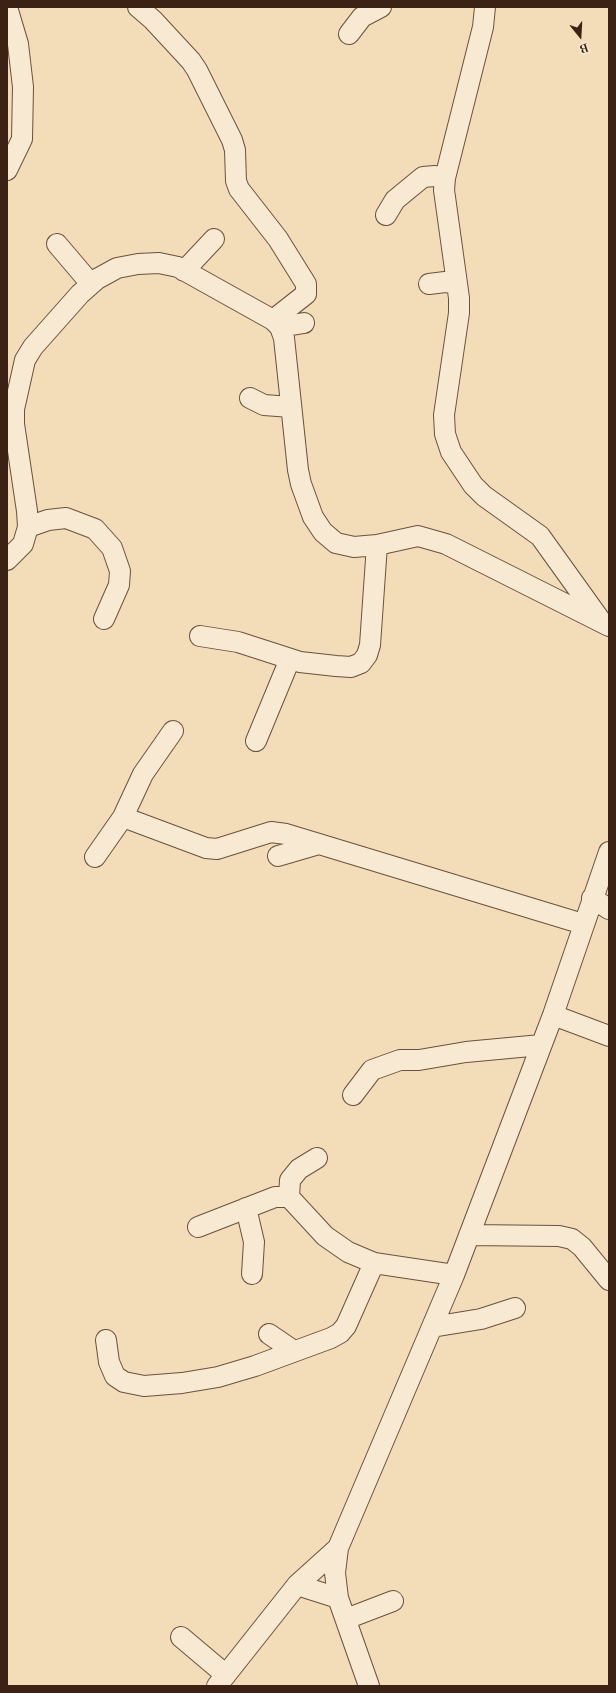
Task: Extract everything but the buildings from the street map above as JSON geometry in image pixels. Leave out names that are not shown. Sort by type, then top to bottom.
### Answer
[{"type":"street","points":[[138,7],[153,20],[191,60],[232,140],[236,181],[239,189],[278,239],[306,284],[306,294],[277,324]]},
{"type":"street","points":[[349,34],[362,17],[381,7]]},
{"type":"street","points":[[485,7],[483,27],[445,178],[444,190],[457,284],[459,313],[444,415],[445,434],[451,452],[462,471],[484,496],[540,536],[606,624]]},
{"type":"street","points":[[7,170],[22,139],[23,87],[18,44],[12,11]]},
{"type":"street","points":[[386,215],[395,200],[423,177],[435,176],[445,178]]},
{"type":"street","points":[[184,270],[214,239]]},
{"type":"street","points":[[57,244],[91,284]]},
{"type":"street","points":[[7,560],[22,544],[28,527],[27,511],[11,408],[25,360],[33,348],[80,294],[97,279],[117,268],[138,264],[159,263],[178,267],[277,324],[304,323]]},
{"type":"street","points":[[429,284],[445,282],[457,284]]},
{"type":"street","points":[[277,324],[284,338],[301,484],[313,517],[323,532],[336,543],[354,547],[377,545],[418,536],[446,544],[606,624]]},
{"type":"street","points":[[250,398],[264,405],[291,407]]},
{"type":"street","points":[[28,527],[48,520],[66,518],[95,529],[112,548],[120,571],[119,585],[104,619]]},
{"type":"street","points":[[200,636],[238,642],[290,659],[329,666],[351,667],[361,663],[367,655],[370,645],[377,545]]},
{"type":"street","points":[[256,741],[290,659]]},
{"type":"street","points":[[95,857],[123,817],[143,774],[173,731]]},
{"type":"street","points":[[123,817],[206,848],[217,849],[271,832],[286,834],[583,924]]},
{"type":"street","points":[[278,856],[320,844]]},
{"type":"street","points":[[370,1686],[338,1598],[336,1573],[338,1548],[454,1275],[553,1015],[609,852]]},
{"type":"street","points":[[592,898],[609,909]]},
{"type":"street","points":[[553,1015],[609,1036]]},
{"type":"street","points":[[353,1095],[372,1070],[400,1060],[419,1060],[466,1052],[541,1045]]},
{"type":"street","points":[[317,1158],[299,1169],[290,1180],[289,1197],[325,1236],[348,1252],[374,1263],[454,1275]]},
{"type":"street","points":[[198,1226],[275,1197],[289,1197]]},
{"type":"street","points":[[246,1208],[254,1242],[252,1274]]},
{"type":"street","points":[[469,1235],[559,1236],[572,1239],[582,1247],[609,1280]]},
{"type":"street","points":[[106,1340],[109,1362],[115,1376],[124,1382],[144,1386],[182,1383],[218,1376],[254,1366],[331,1338],[346,1326],[374,1263]]},
{"type":"street","points":[[432,1327],[481,1319],[515,1308]]},
{"type":"street","points":[[269,1334],[294,1351]]},
{"type":"street","points":[[181,1637],[221,1680],[297,1585],[338,1548]]},
{"type":"street","points":[[297,1585],[338,1598]]},
{"type":"street","points":[[346,1618],[393,1601]]}]
